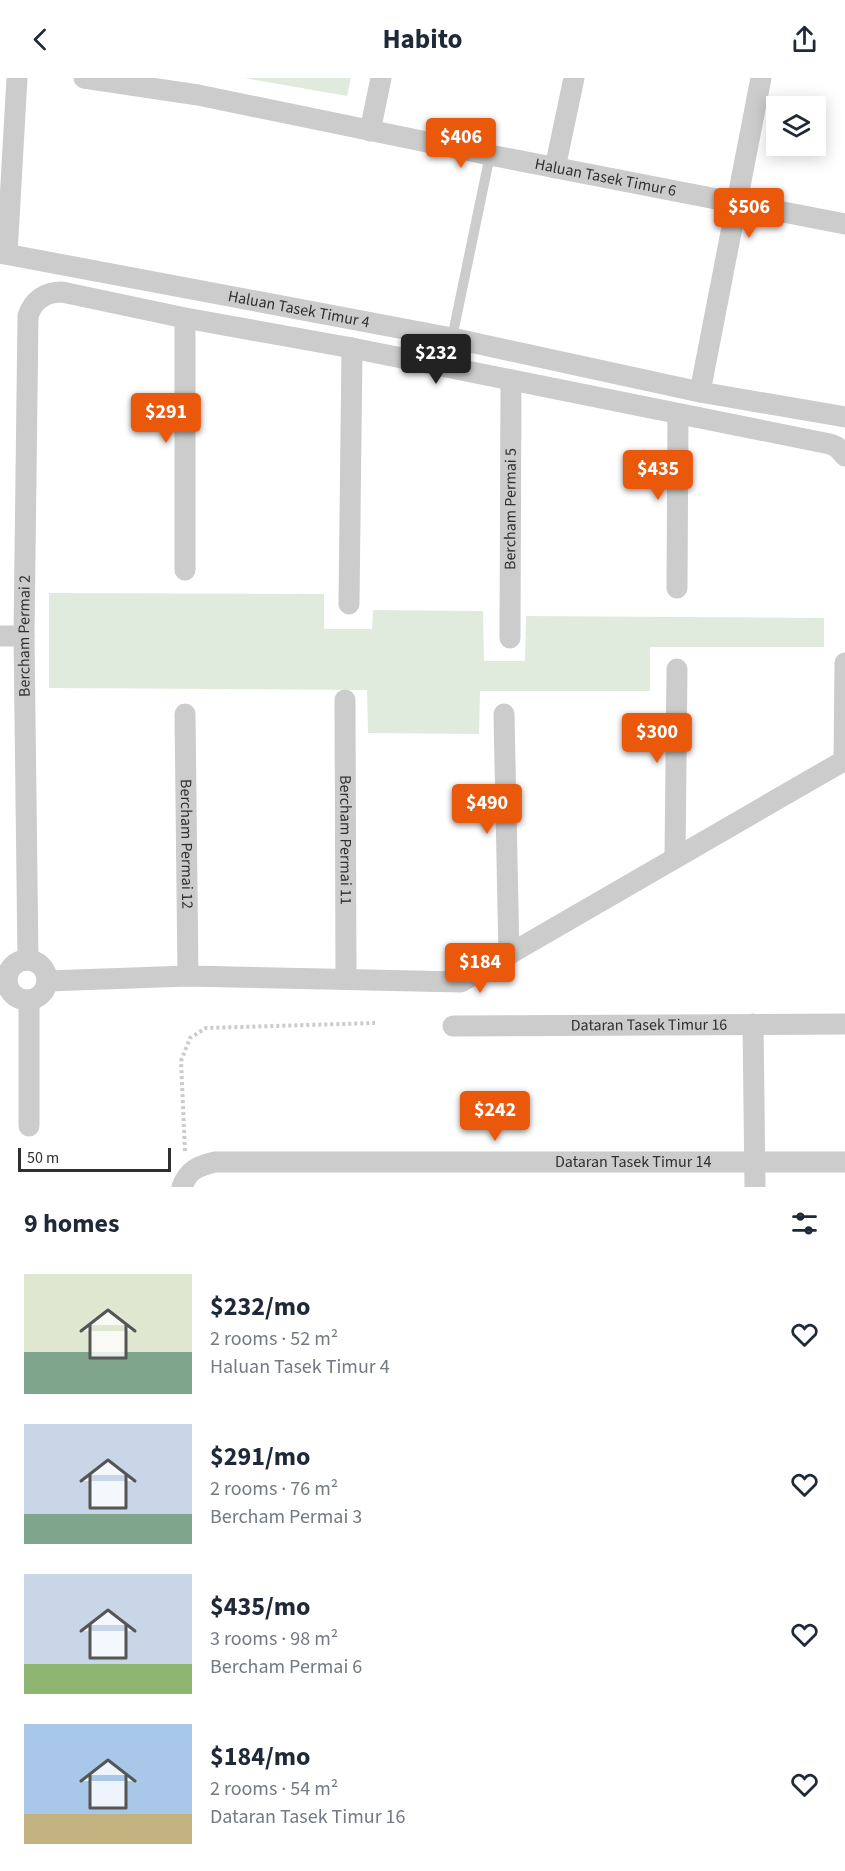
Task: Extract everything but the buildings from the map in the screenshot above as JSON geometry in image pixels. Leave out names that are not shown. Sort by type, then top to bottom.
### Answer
[{"type":"street","points":[[3,254],[17,78]]},
{"type":"street","name":"Haluan Tasek Timur 6","points":[[84,78],[198,87],[370,131],[845,224]]},
{"type":"street","points":[[370,131],[381,78]]},
{"type":"street","points":[[555,168],[574,78]]},
{"type":"street","points":[[700,392],[761,78]]},
{"type":"street","name":"Haluan Tasek Timur 4","points":[[3,254],[452,338],[700,392],[845,417]]},
{"type":"street","name":"Bercham Permai 2","points":[[14,963],[24,636],[29,311],[42,296],[62,292],[185,318]]},
{"type":"street","points":[[185,570],[185,318],[352,348],[830,444],[837,447],[845,456]]},
{"type":"street","points":[[349,604],[352,348]]},
{"type":"street","name":"Bercham Permai 5","points":[[510,638],[511,380]]},
{"type":"street","points":[[677,588],[678,414]]},
{"type":"street","points":[[0,636],[24,636]]},
{"type":"street","points":[[47,981],[188,976],[461,982],[844,760],[845,663]]},
{"type":"street","points":[[675,858],[677,669]]},
{"type":"street","name":"Bercham Permai 11","points":[[345,700],[346,979]]},
{"type":"street","name":"Bercham Permai 12","points":[[185,714],[188,976]]},
{"type":"street","points":[[504,714],[509,955]]},
{"type":"street","points":[[13,994],[36,998],[46,988],[44,969],[34,961],[14,963],[8,977],[8,984],[13,994],[29,1126]]},
{"type":"street","points":[[753,1024],[756,1187]]},
{"type":"street","name":"Dataran Tasek Timur 16","points":[[453,1026],[845,1024]]},
{"type":"street","name":"Dataran Tasek Timur 14","points":[[184,1181],[193,1169],[221,1161],[845,1162]]},
{"type":"lane","points":[[452,338],[490,155]]},
{"type":"path","points":[[184,1181],[181,1061],[190,1038],[206,1028],[375,1023]]},
{"type":"green space","points":[[244,78],[351,78],[347,96]]},
{"type":"green space","points":[[49,593],[324,594],[324,629],[372,629],[373,610],[483,611],[484,661],[525,661],[526,616],[824,618],[824,647],[650,647],[650,691],[480,691],[479,734],[368,733],[367,690],[49,688]]}]
